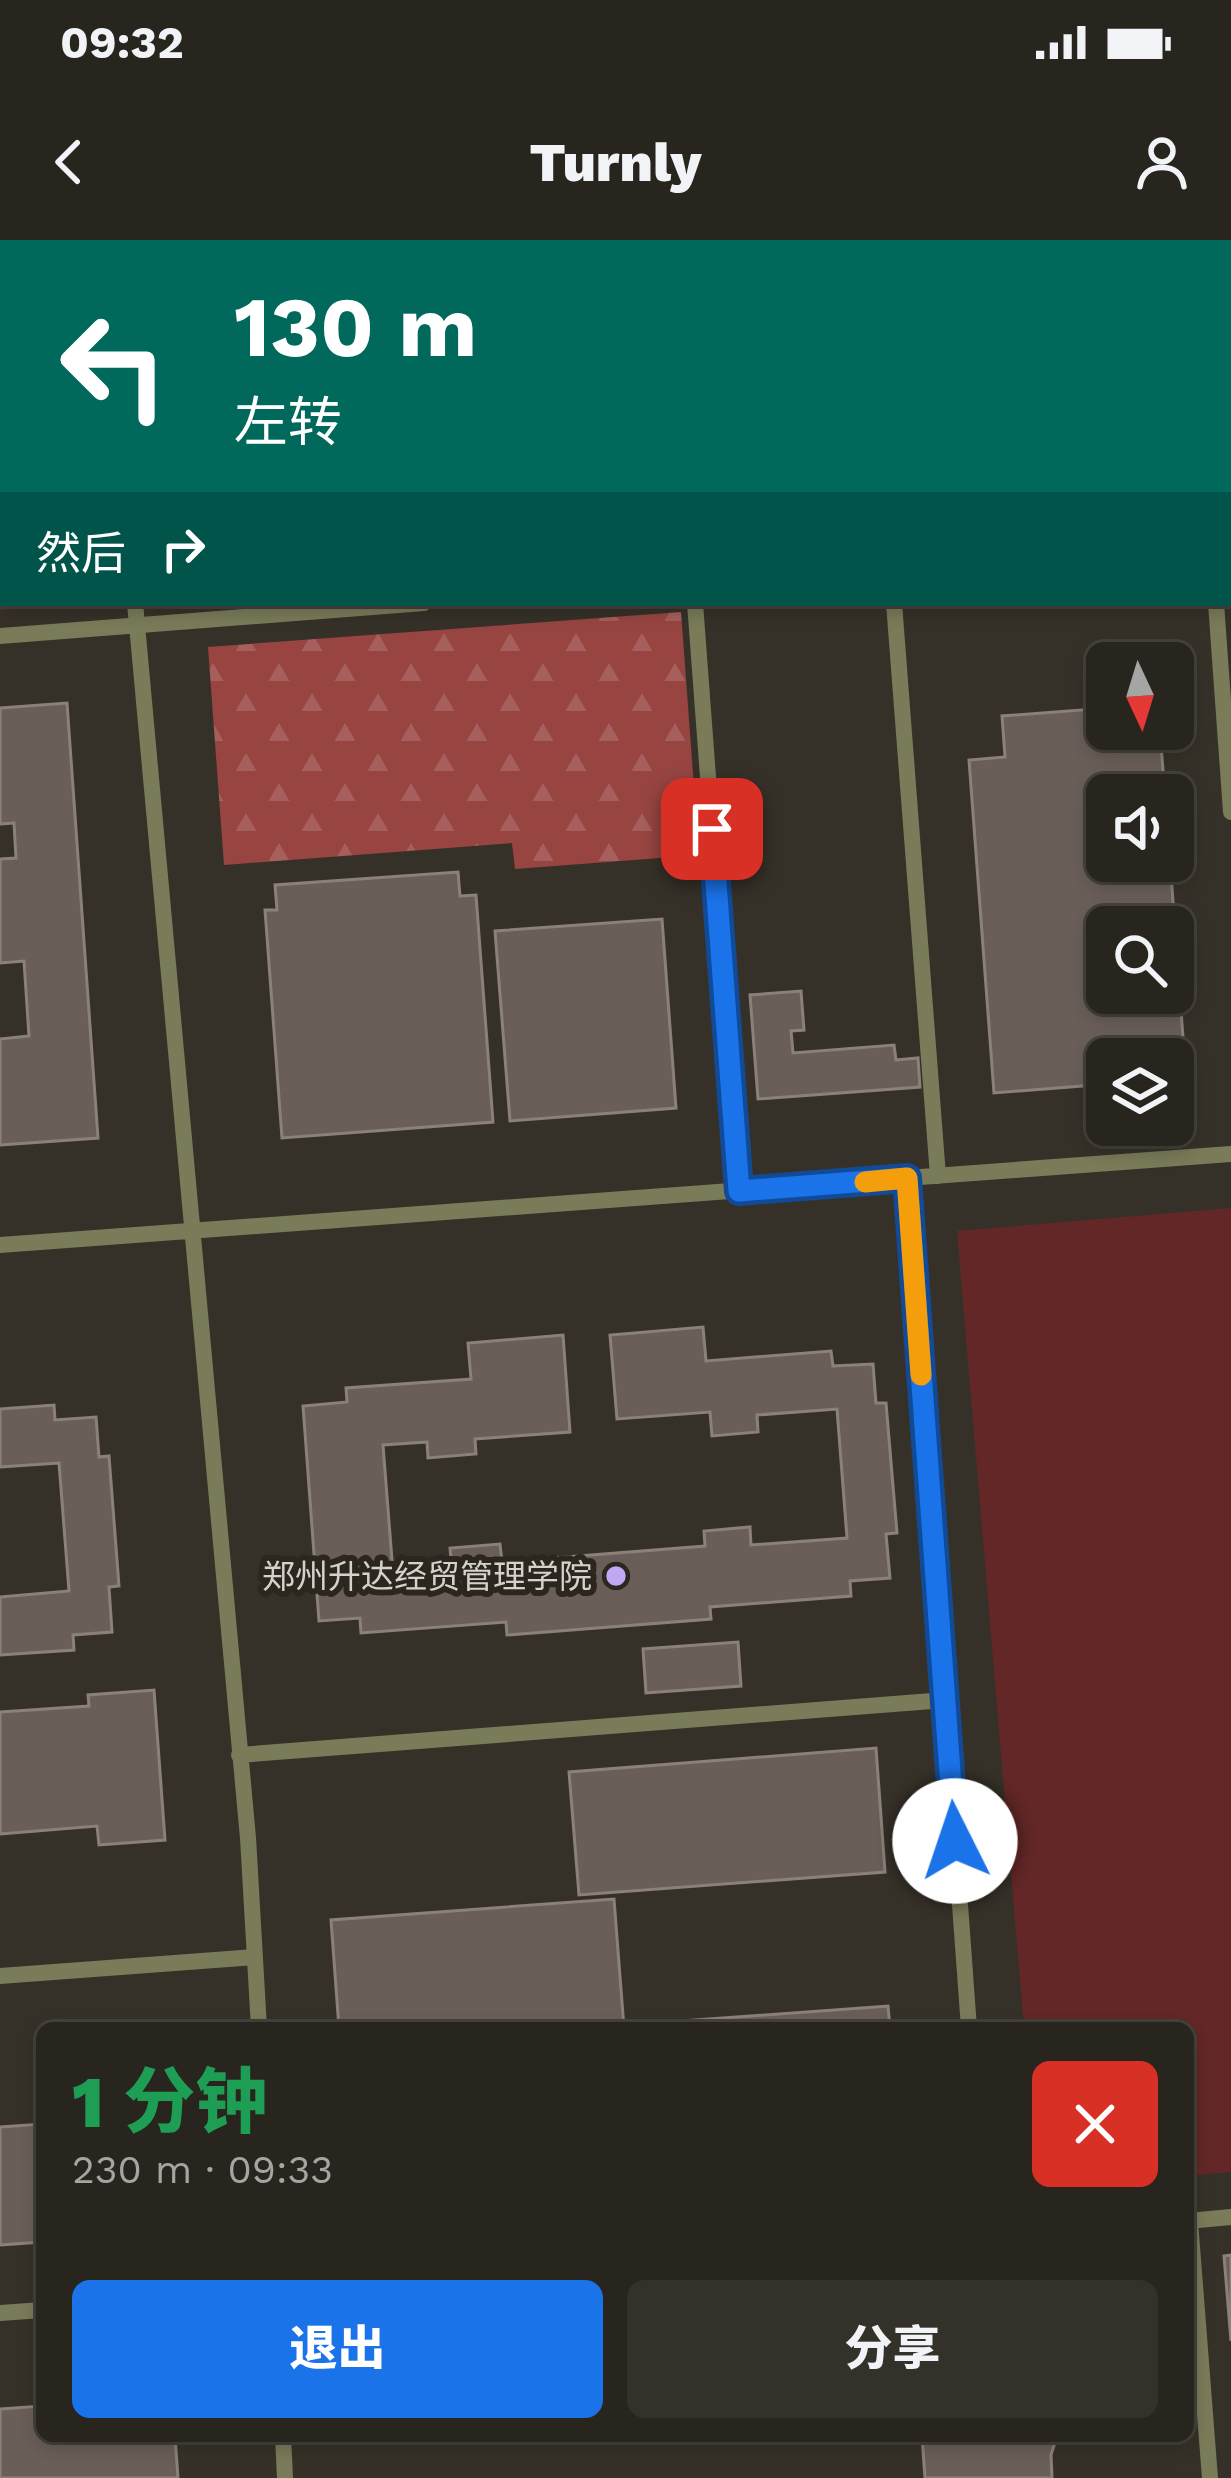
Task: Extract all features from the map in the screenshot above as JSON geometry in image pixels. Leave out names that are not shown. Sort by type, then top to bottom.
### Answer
[{"type":"lane","points":[[135,606],[239,1755],[259,2022]]},
{"type":"lane","points":[[0,635],[383,606]]},
{"type":"lane","points":[[695,606],[739,1191]]},
{"type":"lane","points":[[894,606],[938,1176]]},
{"type":"lane","points":[[1216,606],[1231,812]]},
{"type":"lane","points":[[0,1245],[1231,1154]]},
{"type":"lane","points":[[907,1178],[969,2022]]},
{"type":"lane","points":[[239,1755],[945,1700]]},
{"type":"lane","points":[[0,1976],[255,1958]]},
{"type":"lane","points":[[1194,2221],[1231,2218]]},
{"type":"lane","points":[[1194,2282],[1210,2478]]},
{"type":"lane","points":[[0,2313],[36,2310]]},
{"type":"lane","points":[[283,2442],[285,2478]]},
{"type":"green space","points":[[0,606],[55,606],[0,610]]},
{"type":"green space","points":[[681,612],[699,855],[515,869],[512,843],[224,865],[208,647]]},
{"type":"green space","points":[[1231,1208],[1231,2172],[1194,2175],[1194,2022],[1023,2022],[957,1231]]},
{"type":"building","points":[[67,703],[98,1138],[0,1145],[0,1039],[29,1036],[24,961],[0,963],[0,859],[16,858],[14,823],[0,824],[0,708]]},
{"type":"building","points":[[1086,710],[1086,750],[1161,750],[1163,774],[1086,774],[1086,882],[1172,882],[1173,906],[1086,906],[1086,1014],[1181,1014],[1183,1038],[1086,1038],[1086,1086],[994,1093],[969,760],[1005,757],[1002,716]]},
{"type":"building","points":[[458,872],[460,896],[476,895],[493,1122],[282,1138],[265,910],[277,910],[275,885]]},
{"type":"building","points":[[662,919],[676,1108],[510,1121],[495,931]]},
{"type":"building","points":[[801,991],[804,1030],[791,1031],[793,1053],[894,1045],[896,1060],[918,1058],[920,1087],[758,1099],[750,995]]},
{"type":"building","points":[[703,1327],[706,1361],[831,1351],[833,1366],[873,1364],[876,1403],[886,1403],[897,1533],[886,1534],[890,1578],[850,1581],[851,1596],[710,1607],[711,1619],[507,1635],[506,1622],[361,1633],[360,1618],[319,1621],[303,1406],[347,1402],[346,1388],[471,1379],[468,1343],[563,1335],[570,1432],[475,1439],[476,1454],[428,1458],[427,1442],[383,1445],[393,1573],[452,1569],[450,1548],[500,1544],[502,1562],[705,1546],[704,1531],[750,1527],[751,1545],[847,1538],[837,1409],[757,1415],[758,1432],[712,1436],[710,1412],[617,1419],[610,1335]]},
{"type":"building","points":[[54,1405],[55,1420],[96,1417],[99,1457],[109,1456],[119,1586],[109,1587],[112,1632],[73,1635],[74,1650],[0,1655],[0,1597],[69,1591],[59,1463],[0,1467],[0,1409]]},
{"type":"building","points":[[738,1642],[741,1686],[646,1693],[643,1649]]},
{"type":"building","points":[[154,1690],[165,1840],[99,1845],[97,1826],[0,1834],[0,1712],[89,1706],[88,1695]]},
{"type":"building","points":[[876,1748],[885,1872],[579,1895],[569,1772]]},
{"type":"building","points":[[614,1899],[624,2022],[339,2022],[331,1920]]},
{"type":"building","points":[[888,2006],[889,2022],[682,2022]]},
{"type":"building","points":[[36,2124],[36,2242],[0,2245],[0,2127]]},
{"type":"building","points":[[1231,2255],[1231,2341],[1224,2256]]},
{"type":"building","points":[[36,2406],[36,2442],[175,2442],[178,2478],[0,2478],[0,2409]]},
{"type":"building","points":[[922,2442],[1055,2442],[1052,2478],[925,2478]]},
{"type":"slow traffic","points":[[865,1182],[907,1178],[921,1375]]},
{"type":"place","name":"郑州升达经贸管理学院","points":[[616,1576]]},
{"type":"route","points":[[712,829],[739,1191],[907,1178],[955,1841]]}]
